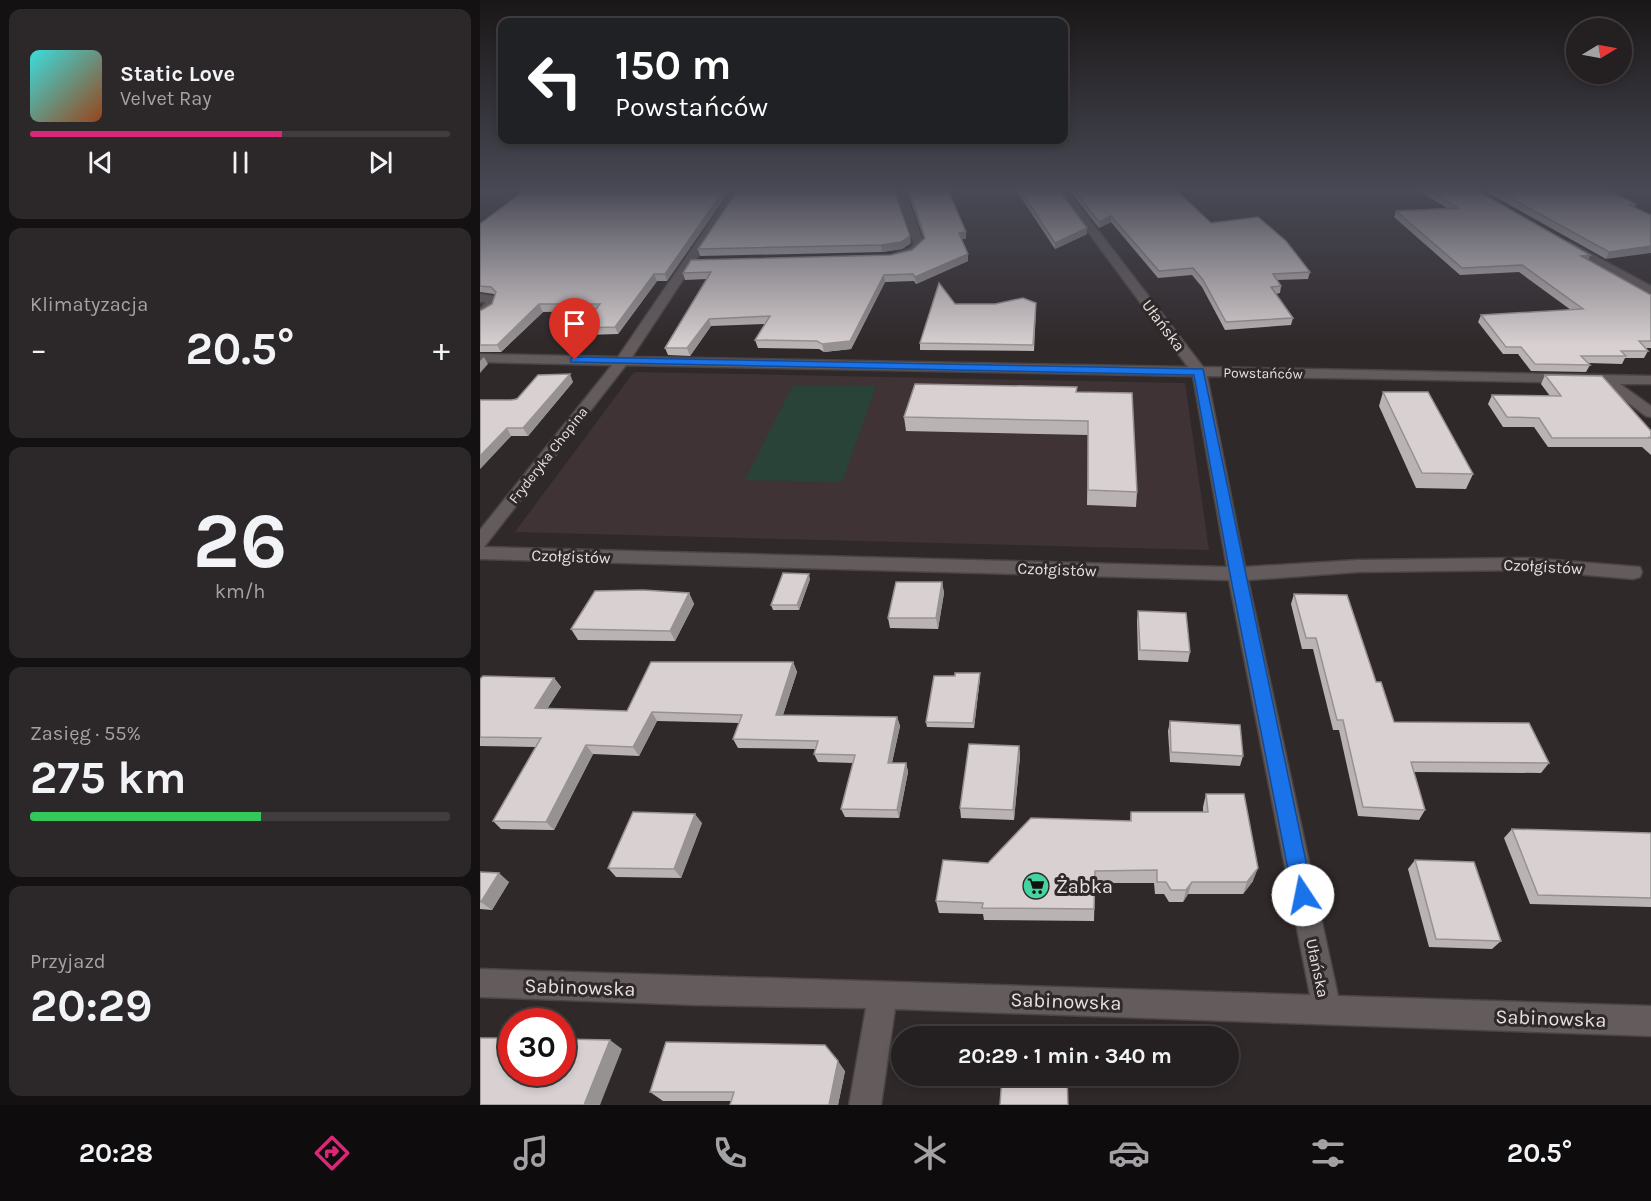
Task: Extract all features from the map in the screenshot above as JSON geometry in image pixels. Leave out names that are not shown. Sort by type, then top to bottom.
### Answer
[{"type":"street","name":"Fryderyka Chopina","points":[[480,542],[622,361],[702,242]]},
{"type":"street","points":[[894,256],[913,251],[917,242]]},
{"type":"street","name":"Ułańska","points":[[1101,242],[1199,372],[1237,574],[1327,1010]]},
{"type":"street","points":[[1562,242],[1651,291]]},
{"type":"street","points":[[689,262],[708,261]]},
{"type":"street","points":[[480,298],[492,301],[491,306],[480,315]]},
{"type":"street","name":"Powstańców","points":[[480,358],[1606,381],[1651,380]]},
{"type":"street","points":[[1606,381],[1651,412]]},
{"type":"street","name":"Czołgistów","points":[[480,553],[1237,574],[1358,566],[1529,564],[1634,572]]},
{"type":"street","name":"Sabinowska","points":[[480,983],[696,991],[883,994],[1651,1021]]},
{"type":"street","points":[[865,1105],[883,994]]},
{"type":"shaded area","points":[[634,372],[1185,383],[1209,550],[515,532]]},
{"type":"green space","points":[[793,385],[876,386],[842,482],[745,480]]},
{"type":"building","points":[[480,242],[688,242],[665,274],[654,274],[615,327],[581,328],[600,304],[539,304],[497,345],[480,345],[480,311],[492,304],[496,292],[491,287],[480,286]]},
{"type":"building","points":[[703,242],[902,242],[881,245],[698,249]]},
{"type":"building","points":[[921,242],[963,242],[968,254],[915,277],[913,274],[884,275],[850,341],[822,344],[817,341],[755,340],[770,316],[709,319],[687,348],[665,348],[711,272],[683,273],[691,260],[891,255],[912,250]]},
{"type":"building","points":[[1133,242],[1286,242],[1310,272],[1273,274],[1281,286],[1271,287],[1293,318],[1226,322],[1203,280],[1193,268],[1159,271]]},
{"type":"building","points":[[1431,242],[1566,242],[1590,255],[1581,256],[1651,295],[1651,341],[1639,341],[1648,351],[1621,351],[1626,356],[1581,356],[1590,365],[1535,364],[1521,347],[1506,347],[1481,315],[1583,309],[1522,265],[1462,268]]},
{"type":"building","points":[[1590,242],[1651,242],[1651,246],[1609,252]]},
{"type":"building","points":[[939,283],[955,304],[995,304],[1023,298],[1036,303],[1033,345],[920,343]]},
{"type":"building","points":[[570,374],[523,428],[507,428],[480,456],[480,400],[517,399],[538,375]]},
{"type":"building","points":[[1545,375],[1602,376],[1651,431],[1651,438],[1552,438],[1539,418],[1507,417],[1492,395],[1561,396]]},
{"type":"building","points":[[915,384],[1077,387],[1076,392],[1132,393],[1137,492],[1088,490],[1088,421],[904,417]]},
{"type":"building","points":[[1383,392],[1428,392],[1473,474],[1422,473]]},
{"type":"building","points":[[783,573],[809,574],[797,605],[771,605]]},
{"type":"building","points":[[896,582],[942,582],[936,618],[888,618]]},
{"type":"building","points":[[643,590],[689,593],[670,631],[571,629],[595,591]]},
{"type":"building","points":[[1294,594],[1347,595],[1376,682],[1381,682],[1394,722],[1529,723],[1549,763],[1411,762],[1425,810],[1363,807],[1343,720],[1337,720],[1316,638],[1306,638]]},
{"type":"building","points":[[1138,611],[1186,613],[1190,652],[1140,650]]},
{"type":"building","points":[[651,662],[793,662],[776,715],[897,717],[888,763],[906,763],[897,810],[841,809],[855,755],[814,754],[818,741],[733,739],[742,715],[652,712],[633,747],[586,745],[546,822],[493,821],[541,738],[480,737],[480,679],[483,676],[554,678],[535,708],[627,711]]},
{"type":"building","points":[[955,673],[980,673],[973,723],[926,722],[934,676],[955,676]]},
{"type":"building","points":[[1170,721],[1240,725],[1243,756],[1171,752]]},
{"type":"building","points":[[969,744],[1019,746],[1013,810],[960,808]]},
{"type":"building","points":[[1206,794],[1244,794],[1258,868],[1247,882],[1192,882],[1186,890],[1171,890],[1166,882],[1157,882],[1157,870],[1095,871],[1094,909],[982,908],[983,903],[936,901],[943,860],[988,863],[1031,818],[1131,821],[1131,812],[1208,812]]},
{"type":"building","points":[[633,812],[695,814],[674,869],[608,868]]},
{"type":"building","points":[[1512,829],[1651,833],[1651,898],[1538,895]]},
{"type":"building","points":[[1415,860],[1474,862],[1501,941],[1436,939]]},
{"type":"building","points":[[480,872],[499,873],[481,902],[480,902]]},
{"type":"building","points":[[480,1038],[498,1038],[498,1086],[576,1086],[576,1039],[610,1040],[584,1105],[480,1105]]},
{"type":"building","points":[[666,1042],[825,1045],[838,1061],[829,1105],[730,1105],[734,1092],[650,1092]]},
{"type":"building","points":[[1001,1086],[1067,1086],[1068,1105],[1000,1105]]},
{"type":"place","name":"Żabka","points":[[1036,886]]},
{"type":"route","points":[[575,360],[1199,372],[1237,574],[1303,895]]}]
